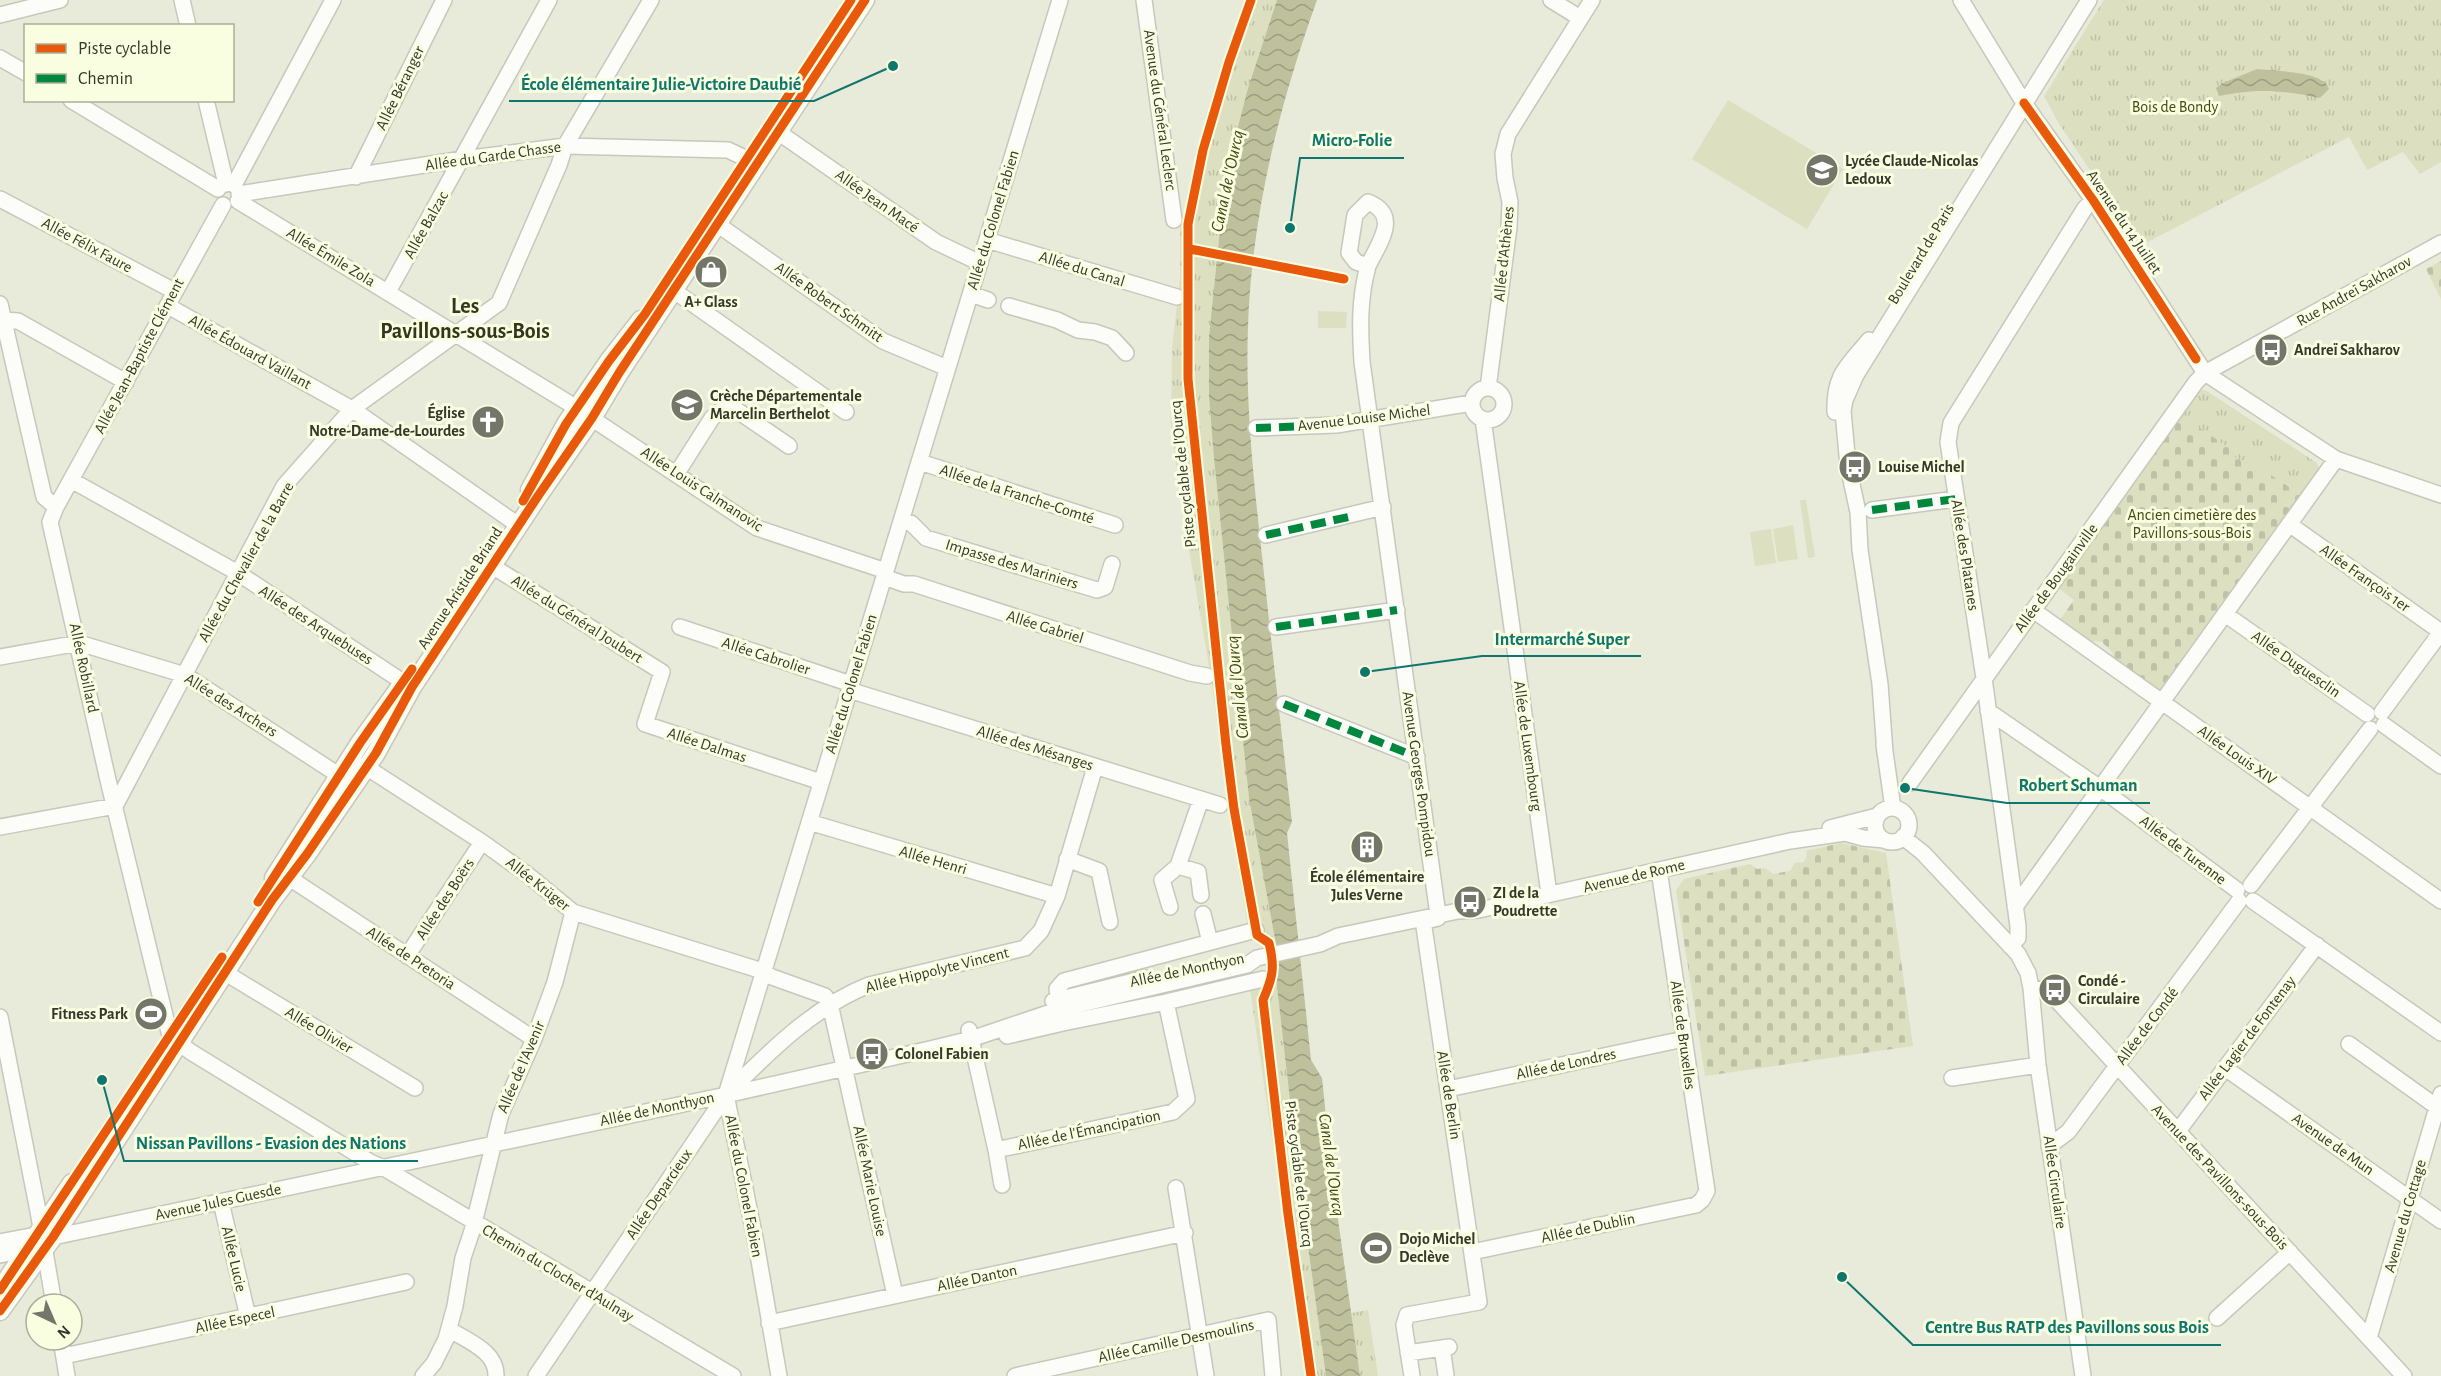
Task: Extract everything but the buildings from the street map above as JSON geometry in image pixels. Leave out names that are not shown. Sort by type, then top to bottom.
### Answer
[{"type":"main road","name":"Avenue Aristide Briand","points":[[175,1039],[224,972],[288,877],[345,784],[403,682],[511,520],[534,483],[552,447],[585,413],[609,361],[645,315],[851,0]]},
{"type":"main road","name":"Avenue Aristide Briand","points":[[0,1290],[40,1239],[345,784],[366,767],[412,687],[492,566],[585,413],[673,290],[865,0]]},
{"type":"main road","name":"Avenue Aristide Briand","points":[[0,1311],[40,1239]]},
{"type":"street","points":[[0,15],[60,0]]},
{"type":"street","points":[[182,0],[188,24]]},
{"type":"street","name":"Allée Jean-Baptiste Clément","points":[[56,507],[230,193],[333,0]]},
{"type":"street","name":"Allée Béranger","points":[[357,177],[444,0]]},
{"type":"street","name":"Allée Balzac","points":[[388,292],[549,0]]},
{"type":"street","name":"Allée du Chevalier de la Barre","points":[[114,806],[285,486],[352,409],[499,303],[559,165],[565,146],[651,0]]},
{"type":"street","name":"Allée du Colonel Fabien","points":[[779,1376],[726,1095],[1060,0]]},
{"type":"street","name":"Avenue du Général Leclerc","points":[[1144,0],[1174,220]]},
{"type":"street","points":[[1551,0],[1580,18]]},
{"type":"street","name":"Allée d'Athènes","points":[[1488,388],[1509,227],[1510,202],[1504,178],[1503,154],[1508,134],[1592,0]]},
{"type":"street","points":[[2024,103],[2089,0]]},
{"type":"street","name":"Avenue du 14 Juillet","points":[[1965,2],[2024,103],[2093,200],[2205,373],[2336,459],[2435,491],[2441,495]]},
{"type":"street","points":[[0,58],[24,72]]},
{"type":"street","name":"Allée Émile Zola","points":[[74,102],[230,193],[585,413]]},
{"type":"street","points":[[207,102],[230,193]]},
{"type":"street","name":"Boulevard de Paris","points":[[1886,753],[1873,690],[1834,399],[1838,381],[1844,369],[1869,339],[2009,111],[2024,103]]},
{"type":"street","name":"Boulevard de Paris","points":[[1893,808],[1872,621],[1860,550],[1858,512],[1848,466],[1843,411],[1845,399],[1856,375],[2024,103]]},
{"type":"street","name":"Allée Jean Macé","points":[[778,132],[936,242],[980,263]]},
{"type":"street","name":"Allée du Garde Chasse","points":[[230,193],[357,177],[463,159],[565,146],[728,150],[747,159]]},
{"type":"street","name":"Allée Félix Faure","points":[[0,199],[174,291]]},
{"type":"street","name":"Allée des Platanes","points":[[2010,946],[2018,938],[2015,907],[1984,678],[1948,442],[1951,423],[2085,208],[2093,200]]},
{"type":"street","name":"Allée Robert Schmitt","points":[[717,224],[883,341],[947,368]]},
{"type":"street","name":"Allée du Canal","points":[[987,240],[1177,297]]},
{"type":"street","name":"Rue Andreï Sakharov","points":[[2205,373],[2267,341],[2328,304],[2441,243]]},
{"type":"street","name":"Rue Andreï Sakharov","points":[[2267,341],[2310,323],[2441,254]]},
{"type":"street","name":"Avenue Georges Pompidou","points":[[1368,266],[1359,315],[1362,362],[1372,419],[1438,915]]},
{"type":"street","points":[[673,290],[846,412]]},
{"type":"street","points":[[971,294],[988,300]]},
{"type":"street","points":[[0,304],[4,320],[6,360],[44,497],[56,507]]},
{"type":"street","name":"Allée Édouard Vaillant","points":[[168,306],[352,409],[511,520]]},
{"type":"street","points":[[1010,306],[1057,320],[1078,330],[1095,332],[1112,338],[1126,353]]},
{"type":"street","points":[[4,320],[18,321],[126,382]]},
{"type":"street","points":[[2235,358],[2229,369],[2228,381],[2235,393]]},
{"type":"street","name":"Allée de Bougainville","points":[[1910,783],[2180,403],[2205,373]]},
{"type":"street","points":[[1488,388],[1493,388],[1502,395],[1504,406],[1499,415],[1489,420],[1475,413],[1472,403],[1475,394],[1488,388]]},
{"type":"street","name":"Avenue Louise Michel","points":[[1256,428],[1336,424],[1472,403]]},
{"type":"street","points":[[677,473],[712,418],[726,406],[732,407],[789,446]]},
{"type":"street","name":"Allée Louis Calmanovic","points":[[585,413],[757,528],[885,574]]},
{"type":"street","name":"Allée de Luxembourg","points":[[1483,419],[1549,894]]},
{"type":"street","points":[[2015,907],[2336,459]]},
{"type":"street","name":"Allée de la Franche-Comté","points":[[920,462],[1115,525]]},
{"type":"street","name":"Allée des Arquebuses","points":[[71,480],[238,573],[403,682]]},
{"type":"street","points":[[1872,510],[1956,499]]},
{"type":"street","name":"Allée Robillard","points":[[56,507],[50,522],[114,806],[175,1039]]},
{"type":"street","points":[[1266,535],[1383,507]]},
{"type":"street","name":"Impasse des Mariniers","points":[[902,520],[911,524],[926,538],[1097,590],[1105,587],[1112,564]]},
{"type":"street","name":"Allée François 1er","points":[[2289,524],[2441,632]]},
{"type":"street","name":"Allée du Général Joubert","points":[[492,566],[662,672]]},
{"type":"street","name":"Allée Gabriel","points":[[885,574],[904,584],[914,584],[1190,673],[1207,676]]},
{"type":"street","points":[[1276,627],[1397,610]]},
{"type":"street","name":"Allée Louis XIV","points":[[2033,610],[2311,806],[2441,901]]},
{"type":"street","name":"Allée Duguesclin","points":[[2225,614],[2441,766]]},
{"type":"street","name":"Allée Cabrolier","points":[[680,627],[850,687]]},
{"type":"street","name":"Allée de Condé","points":[[2049,1146],[2068,1132],[2136,1043],[2441,632]]},
{"type":"street","points":[[0,657],[79,643]]},
{"type":"street","name":"Allée des Archers","points":[[79,643],[185,675],[345,784]]},
{"type":"street","name":"Allée Dalmas","points":[[662,672],[645,724],[821,782]]},
{"type":"street","name":"Allée des Mésanges","points":[[850,687],[1220,805]]},
{"type":"street","points":[[1873,690],[1877,691],[1881,714]]},
{"type":"street","points":[[1284,704],[1417,757]]},
{"type":"street","name":"Allée de Turenne","points":[[1988,711],[2100,788],[2441,1033]]},
{"type":"street","name":"Allée Krüger","points":[[366,767],[482,842],[528,875],[573,912],[764,972],[825,996],[830,1004]]},
{"type":"street","name":"Allée Hippolyte Vincent","points":[[726,1095],[805,1023],[848,993],[869,985],[1025,948],[1041,931],[1056,896],[1095,767]]},
{"type":"street","points":[[1170,907],[1162,880],[1178,866],[1201,799]]},
{"type":"street","points":[[0,827],[114,806]]},
{"type":"street","points":[[1893,808],[1905,815],[1906,831],[1894,841],[1884,840],[1875,827],[1877,816],[1884,810],[1893,808]]},
{"type":"street","name":"Avenue de Rome","points":[[1790,841],[1817,831],[1877,816]]},
{"type":"street","name":"Allée Henri","points":[[809,822],[1056,896]]},
{"type":"street","name":"Allée Circulaire","points":[[1906,831],[1923,853],[2018,954],[2028,973],[2049,1146],[2083,1376]]},
{"type":"street","name":"Avenue de Rome","points":[[1316,945],[1339,945],[1452,921],[1479,910],[1790,841],[1845,833],[1884,840]]},
{"type":"street","name":"Allée des Boërs","points":[[407,956],[482,842]]},
{"type":"street","points":[[1067,860],[1099,871],[1110,922]]},
{"type":"street","points":[[1178,866],[1198,872],[1201,895]]},
{"type":"street","name":"Allée de Bruxelles","points":[[1659,870],[1707,1191],[1702,1200]]},
{"type":"street","name":"Allée de Pretoria","points":[[288,877],[534,1039]]},
{"type":"street","name":"Avenue de Rome","points":[[1316,945],[1338,936],[1458,911],[1479,910]]},
{"type":"street","points":[[1424,927],[1426,921],[1450,916],[1458,911]]},
{"type":"street","name":"Allée de l'Avenir","points":[[423,1376],[437,1358],[449,1329],[463,1258],[492,1144],[501,1114],[534,1039],[555,982],[573,912]]},
{"type":"street","points":[[1203,914],[1210,942]]},
{"type":"street","name":"Allée de Berlin","points":[[1408,1353],[1404,1324],[1407,1315],[1479,1302],[1424,927]]},
{"type":"street","name":"Allée de Monthyon","points":[[1061,1010],[1057,989],[1064,981],[1256,930]]},
{"type":"street","name":"Allée de Monthyon","points":[[384,1168],[930,1049],[970,1035],[1061,1010],[1247,965],[1257,958],[1316,945]]},
{"type":"street","name":"Allée Lagier de Fontenay","points":[[2178,1131],[2317,945]]},
{"type":"street","name":"Allée Olivier","points":[[224,972],[415,1088]]},
{"type":"street","name":"Allée de Monthyon","points":[[1061,1010],[1166,1002],[1263,979]]},
{"type":"street","name":"Avenue des Pavillons-sous-Bois","points":[[2031,988],[2044,990],[2051,994],[2404,1376]]},
{"type":"street","name":"Allée de l'Émancipation","points":[[996,1150],[1173,1112],[1187,1099],[1166,1002]]},
{"type":"street","name":"Allée Marie Louise","points":[[830,1004],[895,1295]]},
{"type":"street","points":[[1,1025],[51,1292]]},
{"type":"street","name":"Allée de l'Émancipation","points":[[970,1035],[1002,1185]]},
{"type":"street","name":"Chemin du Clocher d'Aulnay","points":[[175,1039],[191,1052],[370,1162],[384,1168],[733,1376]]},
{"type":"street","name":"Allée de Londres","points":[[1448,1089],[1684,1039]]},
{"type":"street","points":[[2349,1044],[2439,1100]]},
{"type":"street","points":[[736,1063],[751,1070]]},
{"type":"street","points":[[1952,1078],[2038,1065]]},
{"type":"street","name":"Avenue de Mun","points":[[2225,1068],[2441,1221]]},
{"type":"street","name":"Allée Deparcieux","points":[[536,1376],[726,1095]]},
{"type":"street","name":"Avenue du Cottage","points":[[2369,1338],[2439,1100]]},
{"type":"street","name":"Avenue Jules Guesde","points":[[40,1239],[384,1168]]},
{"type":"street","points":[[1176,1188],[1206,1376]]},
{"type":"street","name":"Allée de Dublin","points":[[1472,1252],[1696,1205],[1702,1200]]},
{"type":"street","name":"Allée Lucie","points":[[221,1202],[248,1317]]},
{"type":"street","name":"Allée Danton","points":[[769,1323],[1185,1233]]},
{"type":"street","points":[[0,1242],[40,1239]]},
{"type":"street","points":[[0,1255],[40,1239]]},
{"type":"street","points":[[2217,1318],[2289,1252]]},
{"type":"street","name":"Allée Especel","points":[[64,1356],[406,1282]]},
{"type":"street","name":"Allée Camille Desmoulins","points":[[1015,1376],[1268,1320],[1273,1376]]},
{"type":"street","points":[[449,1329],[483,1350],[492,1359],[496,1376]]},
{"type":"street","points":[[1412,1376],[1408,1353],[1446,1347],[1446,1375]]},
{"type":"street","points":[[63,1352],[68,1376]]},
{"type":"green space","points":[[1247,0],[1277,0],[1248,88],[1233,146],[1209,337],[1209,397],[1249,798],[1275,938],[1248,927],[1171,428],[1172,350],[1180,278],[1180,214],[1185,214],[1199,153]]},
{"type":"green space","name":"Bois de Bondy","points":[[2104,0],[2441,0],[2441,162],[2420,174],[2403,152],[2367,170],[2349,137],[2140,246],[2058,122],[2044,96]]},
{"type":"green space","points":[[1728,100],[1843,169],[1807,229],[1692,159]]},
{"type":"green space","points":[[2441,261],[2441,299],[2426,269]]},
{"type":"green space","points":[[1318,311],[1347,312],[1346,328],[1318,328]]},
{"type":"green space","points":[[2205,390],[2317,463],[2320,471],[2302,495],[2248,460],[2241,461],[2235,457],[2234,451],[2180,415],[2197,391]]},
{"type":"green space","name":"Ancien cimetière des Pavillons-sous-Bois","points":[[2180,415],[2235,451],[2235,457],[2241,461],[2248,460],[2302,495],[2162,691],[2158,692],[2112,659],[2113,653],[2102,642],[2094,641],[2089,644],[2059,621],[2074,600],[2057,587]]},
{"type":"green space","points":[[1800,500],[1806,500],[1815,557],[1808,558]]},
{"type":"green space","points":[[1793,525],[1798,559],[1778,562],[1773,529]]},
{"type":"green space","points":[[1771,529],[1776,563],[1755,566],[1750,532]]},
{"type":"green space","points":[[1841,843],[1886,853],[1913,1046],[1705,1076],[1676,890],[1684,879],[1750,864],[1757,869],[1765,868],[1773,874],[1790,871],[1795,863],[1804,862],[1806,851]]},
{"type":"green space","points":[[1279,967],[1276,978],[1301,1196],[1326,1376],[1307,1376],[1250,989]]},
{"type":"green space","points":[[1368,1310],[1378,1376],[1360,1376],[1351,1313]]},
{"type":"water","name":"Canal de l'Ourcq","points":[[1277,0],[1317,0],[1280,120],[1255,242],[1248,326],[1249,419],[1257,512],[1292,822],[1287,833],[1311,1060],[1322,1078],[1333,1184],[1360,1376],[1326,1376],[1301,1196],[1276,978],[1279,967],[1249,798],[1209,397],[1209,337],[1223,201],[1233,146],[1248,88]]},
{"type":"water","points":[[2257,69],[2309,75],[2325,83],[2329,89],[2320,98],[2270,91],[2219,96],[2216,88],[2223,83]]},
{"type":"marked path","points":[[1256,428],[1336,425]]},
{"type":"marked path","points":[[1872,510],[1956,499]]},
{"type":"marked path","points":[[1266,535],[1353,516]]},
{"type":"marked path","points":[[1276,627],[1397,610]]},
{"type":"marked path","points":[[1284,704],[1417,757]]},
{"type":"cycle path","points":[[523,501],[566,424],[609,361],[645,314],[851,0]]},
{"type":"cycle path","points":[[0,1311],[53,1237],[272,900],[307,854],[376,753],[412,687],[592,418],[619,373],[865,0]]},
{"type":"cycle path","name":"Piste cyclable de l'Ourcq","points":[[1251,0],[1229,62],[1203,150],[1188,224],[1188,379],[1234,809],[1257,935],[1269,943],[1272,959],[1271,978],[1263,1000],[1288,1214],[1311,1376]]},
{"type":"cycle path","points":[[2024,103],[2093,200],[2196,359]]},
{"type":"cycle path","points":[[1190,249],[1344,279]]},
{"type":"cycle path","points":[[258,902],[360,743],[412,669]]},
{"type":"cycle path","points":[[0,1290],[222,957]]},
{"type":"place","name":"École élémentaire Julie-Victoire Daubié","points":[[893,66]]},
{"type":"place","name":"Lycée Claude-Nicolas Ledoux","points":[[1822,170]]},
{"type":"place","name":"Micro-Folie","points":[[1290,228]]},
{"type":"place","name":"A+ Glass","points":[[711,272]]},
{"type":"place","name":"Andreï Sakharov","points":[[2271,350]]},
{"type":"place","name":"Crèche Départementale Marcelin Berthelot","points":[[687,405]]},
{"type":"place","name":"Église Notre-Dame-de-Lourdes","points":[[488,422]]},
{"type":"place","name":"Louise Michel","points":[[1855,467]]},
{"type":"place","name":"Intermarché Super","points":[[1365,672]]},
{"type":"place","name":"Robert Schuman","points":[[1905,788]]},
{"type":"place","name":"École élémentaire Jules Verne","points":[[1367,847]]},
{"type":"place","name":"ZI de la Poudrette","points":[[1470,902]]},
{"type":"place","name":"Condé - Circulaire","points":[[2055,990]]},
{"type":"place","name":"Fitness Park","points":[[151,1014]]},
{"type":"place","name":"Colonel Fabien","points":[[872,1054]]},
{"type":"place","name":"Nissan Pavillons - Evasion des Nations","points":[[102,1080]]},
{"type":"place","name":"Dojo Michel Declève","points":[[1376,1248]]},
{"type":"place","name":"Centre Bus RATP des Pavillons sous Bois","points":[[1842,1277]]},
{"type":"district","name":"Les Pavillons-sous-Bois","points":[[465,318]]}]
